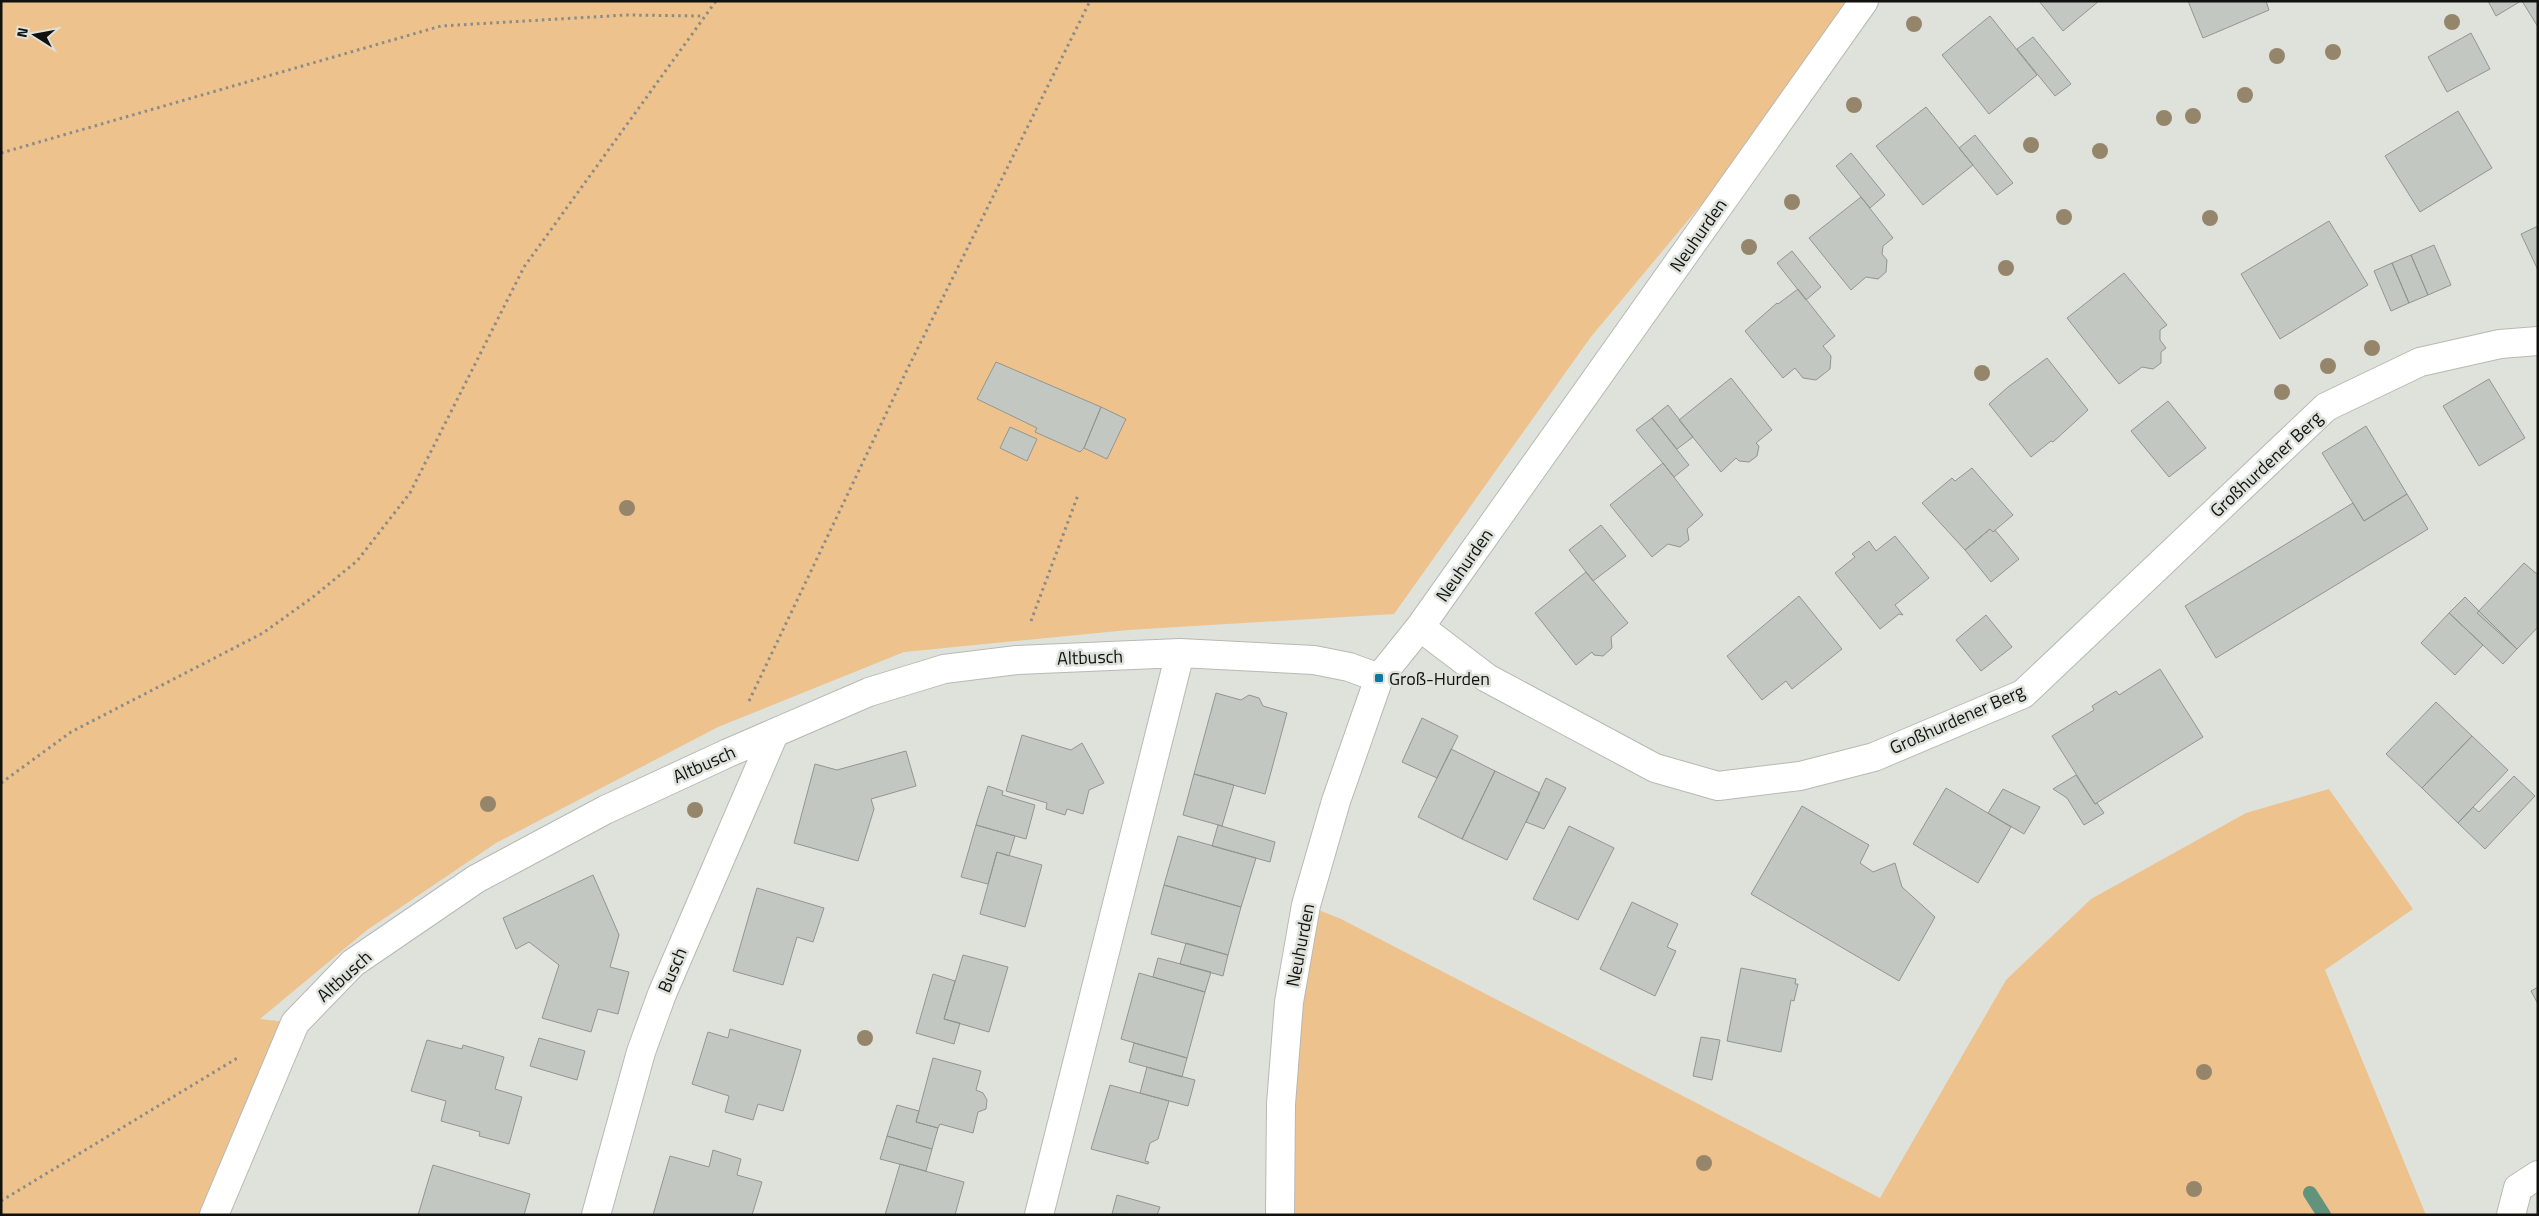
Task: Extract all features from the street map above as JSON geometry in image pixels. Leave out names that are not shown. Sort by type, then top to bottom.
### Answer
[{"type":"street","name":"Neuhurden","points":[[1280,1215],[1282,1104],[1288,1011],[1303,922],[1336,801],[1379,678],[1420,627],[1864,1]]},
{"type":"street","name":"Großhurdener Berg","points":[[1420,627],[1487,678],[1655,768],[1718,786],[1800,776],[1874,757],[2023,694],[2326,407],[2420,362],[2500,344],[2538,341]]},
{"type":"street","name":"Altbusch","points":[[214,1215],[295,1023],[352,963],[476,879],[605,810],[728,753],[869,692],[944,669],[1017,660],[1180,654],[1314,660],[1349,667],[1379,678]]},
{"type":"street","points":[[1039,1215],[1180,654]]},
{"type":"street","name":"Busch","points":[[596,1215],[641,1052],[662,994],[774,734]]},
{"type":"street","points":[[2511,1215],[2518,1188],[2538,1175]]},
{"type":"path","points":[[1,783],[71,732],[263,632],[313,597],[357,561],[410,493],[524,268],[716,1]]},
{"type":"path","points":[[728,753],[758,680],[905,374],[1090,1]]},
{"type":"path","points":[[1,153],[441,26],[626,15],[704,16]]},
{"type":"path","points":[[1017,660],[1078,494]]},
{"type":"path","points":[[1,1201],[245,1053]]},
{"type":"shaded area","points":[[1,1],[1864,1],[1829,51],[1590,338],[1394,614],[1128,630],[904,652],[718,727],[496,843],[367,930],[260,1019],[295,1023],[214,1215],[1,1215]]},
{"type":"shaded area","points":[[2329,789],[2413,909],[2325,970],[2426,1215],[1280,1215],[1306,905],[1341,919],[1880,1198],[2006,980],[2091,899],[2246,813]]},
{"type":"building","points":[[2039,1],[2099,1],[2063,31]]},
{"type":"building","points":[[2188,1],[2266,1],[2269,10],[2203,38]]},
{"type":"building","points":[[2488,1],[2521,1],[2496,16]]},
{"type":"building","points":[[2522,1],[2538,1],[2538,27]]},
{"type":"building","points":[[1990,16],[2037,75],[1989,114],[1942,55]]},
{"type":"building","points":[[2471,33],[2490,69],[2447,92],[2428,57]]},
{"type":"building","points":[[2033,37],[2071,84],[2055,96],[2017,49]]},
{"type":"building","points":[[1926,107],[1973,165],[1923,205],[1876,146]]},
{"type":"building","points":[[2458,111],[2492,168],[2420,212],[2385,156]]},
{"type":"building","points":[[1975,135],[2013,183],[1997,195],[1959,148]]},
{"type":"building","points":[[1851,153],[1885,195],[1870,208],[1836,166]]},
{"type":"building","points":[[1861,197],[1893,238],[1883,246],[1882,254],[1887,260],[1886,272],[1878,279],[1866,277],[1851,290],[1809,238]]},
{"type":"building","points":[[2329,221],[2368,285],[2280,339],[2241,274]]},
{"type":"building","points":[[2538,226],[2538,270],[2521,234]]},
{"type":"building","points":[[2434,245],[2451,285],[2428,295],[2411,255]]},
{"type":"building","points":[[1792,251],[1821,287],[1806,300],[1777,263]]},
{"type":"building","points":[[2411,255],[2428,295],[2409,303],[2392,263]]},
{"type":"building","points":[[2392,263],[2409,303],[2391,311],[2374,271]]},
{"type":"building","points":[[2124,273],[2167,325],[2160,330],[2160,340],[2166,348],[2161,352],[2161,363],[2153,369],[2142,367],[2119,384],[2067,318]]},
{"type":"building","points":[[1798,289],[1835,336],[1823,346],[1831,356],[1830,369],[1816,380],[1803,378],[1795,368],[1783,378],[1745,331],[1777,303]]},
{"type":"building","points":[[2047,358],[2088,410],[2053,442],[2051,441],[2031,457],[1989,404],[2008,387]]},
{"type":"building","points":[[996,362],[1101,407],[1084,448],[1080,452],[1035,432],[1037,428],[977,399]]},
{"type":"building","points":[[1731,378],[1772,430],[1756,443],[1759,446],[1757,456],[1749,462],[1739,461],[1736,458],[1721,472],[1679,420]]},
{"type":"building","points":[[2489,379],[2525,438],[2479,466],[2443,406]]},
{"type":"building","points":[[2168,401],[2206,448],[2169,477],[2131,431]]},
{"type":"building","points":[[1668,405],[1693,437],[1677,449],[1652,418]]},
{"type":"building","points":[[1101,407],[1126,419],[1107,459],[1084,448]]},
{"type":"building","points":[[1652,418],[1689,465],[1674,477],[1636,430]]},
{"type":"building","points":[[2366,426],[2407,494],[2364,521],[2322,453]]},
{"type":"building","points":[[1010,427],[1037,439],[1027,461],[1000,448]]},
{"type":"building","points":[[1663,463],[1703,515],[1687,529],[1689,540],[1680,547],[1668,544],[1652,557],[1610,505]]},
{"type":"building","points":[[1972,468],[2013,515],[1993,532],[1990,529],[1965,550],[1922,503],[1952,478],[1955,481]]},
{"type":"building","points":[[2407,494],[2428,529],[2216,658],[2185,606],[2353,503],[2364,521]]},
{"type":"building","points":[[1601,525],[1626,556],[1593,581],[1569,550]]},
{"type":"building","points":[[1990,529],[1993,532],[1995,530],[2019,559],[1991,582],[1965,550]]},
{"type":"building","points":[[1895,536],[1929,578],[1895,605],[1903,615],[1899,614],[1880,629],[1835,573],[1855,557],[1852,554],[1869,541],[1876,551]]},
{"type":"building","points":[[2524,563],[2538,575],[2538,627],[2517,649],[2477,613]]},
{"type":"building","points":[[1586,572],[1628,623],[1611,637],[1612,648],[1603,656],[1594,655],[1592,652],[1576,665],[1535,613]]},
{"type":"building","points":[[1799,596],[1842,649],[1792,689],[1786,681],[1762,700],[1727,656]]},
{"type":"building","points":[[2465,597],[2517,649],[2503,664],[2449,613]]},
{"type":"building","points":[[2449,613],[2483,645],[2455,675],[2421,643]]},
{"type":"building","points":[[1986,615],[2012,647],[1981,671],[1956,640]]},
{"type":"building","points":[[2160,669],[2203,737],[2095,804],[2052,736],[2094,710],[2092,706],[2116,691],[2119,695]]},
{"type":"building","points":[[1216,693],[1241,700],[1249,695],[1259,698],[1263,706],[1287,713],[1265,794],[1194,774]]},
{"type":"building","points":[[2436,702],[2472,736],[2422,788],[2386,754]]},
{"type":"building","points":[[1422,718],[1458,736],[1437,778],[1402,762]]},
{"type":"building","points":[[1022,735],[1071,750],[1082,743],[1104,783],[1089,790],[1083,814],[1067,809],[1065,815],[1046,809],[1047,803],[1006,791]]},
{"type":"building","points":[[2472,736],[2508,770],[2458,823],[2422,788]]},
{"type":"building","points":[[1451,749],[1495,771],[1462,839],[1418,817]]},
{"type":"building","points":[[906,751],[916,786],[871,799],[874,809],[858,861],[794,843],[815,764],[837,770]]},
{"type":"building","points":[[1495,771],[1540,793],[1507,860],[1462,839]]},
{"type":"building","points":[[1194,774],[1234,785],[1222,826],[1183,815]]},
{"type":"building","points":[[2076,775],[2095,804],[2097,803],[2104,813],[2084,825],[2067,798],[2053,789]]},
{"type":"building","points":[[2514,776],[2535,796],[2485,849],[2458,823],[2473,807],[2479,812]]},
{"type":"building","points":[[1546,778],[1566,788],[1544,829],[1526,822]]},
{"type":"building","points":[[988,786],[1003,791],[1002,795],[1035,805],[1026,839],[976,825]]},
{"type":"building","points":[[1946,788],[2011,827],[1978,883],[1913,844]]},
{"type":"building","points":[[2003,789],[2040,807],[2024,834],[1988,813]]},
{"type":"building","points":[[1802,806],[1869,845],[1860,863],[1873,872],[1895,863],[1902,887],[1935,917],[1899,981],[1751,894]]},
{"type":"building","points":[[976,825],[1015,836],[1009,856],[997,852],[988,884],[961,877]]},
{"type":"building","points":[[1218,825],[1275,842],[1270,862],[1212,846]]},
{"type":"building","points":[[1569,826],[1614,848],[1578,920],[1533,899]]},
{"type":"building","points":[[1178,836],[1256,858],[1241,907],[1164,885]]},
{"type":"building","points":[[997,852],[1042,865],[1025,927],[980,914]]},
{"type":"building","points":[[593,875],[619,935],[610,967],[629,972],[618,1014],[598,1009],[591,1032],[542,1018],[559,965],[529,942],[516,949],[503,918]]},
{"type":"building","points":[[1164,885],[1241,907],[1228,955],[1151,934]]},
{"type":"building","points":[[757,888],[824,908],[813,942],[797,937],[783,985],[733,971]]},
{"type":"building","points":[[1632,902],[1678,924],[1667,947],[1676,951],[1655,996],[1600,969]]},
{"type":"building","points":[[1186,943],[1228,955],[1223,976],[1180,964]]},
{"type":"building","points":[[963,955],[1008,967],[989,1032],[944,1019]]},
{"type":"building","points":[[1158,958],[1211,972],[1205,992],[1153,977]]},
{"type":"building","points":[[1741,968],[1796,979],[1795,984],[1798,984],[1794,1001],[1791,1000],[1781,1052],[1727,1041]]},
{"type":"building","points":[[1139,973],[1205,992],[1187,1058],[1121,1039]]},
{"type":"building","points":[[933,974],[955,981],[944,1019],[960,1023],[954,1044],[916,1033]]},
{"type":"building","points":[[2538,987],[2538,1004],[2531,991]]},
{"type":"building","points":[[730,1029],[801,1050],[783,1111],[758,1104],[753,1120],[725,1112],[729,1096],[692,1084],[708,1032],[728,1038]]},
{"type":"building","points":[[1701,1037],[1720,1040],[1712,1080],[1693,1076]]},
{"type":"building","points":[[539,1038],[585,1051],[577,1080],[530,1066]]},
{"type":"building","points":[[427,1040],[462,1049],[463,1045],[504,1057],[495,1089],[522,1097],[509,1144],[479,1136],[480,1132],[441,1121],[446,1101],[411,1091]]},
{"type":"building","points":[[1134,1043],[1187,1058],[1182,1077],[1129,1062]]},
{"type":"building","points":[[933,1058],[981,1071],[976,1090],[983,1093],[987,1100],[986,1109],[978,1112],[973,1133],[940,1124],[938,1128],[916,1122]]},
{"type":"building","points":[[1147,1067],[1195,1080],[1188,1106],[1140,1093]]},
{"type":"building","points":[[1110,1085],[1169,1101],[1158,1139],[1150,1143],[1145,1161],[1149,1162],[1148,1164],[1091,1149]]},
{"type":"building","points":[[897,1105],[919,1111],[916,1122],[938,1128],[932,1149],[887,1136]]},
{"type":"building","points":[[887,1136],[932,1149],[926,1171],[880,1159]]},
{"type":"building","points":[[713,1150],[741,1159],[737,1175],[762,1182],[752,1215],[653,1215],[670,1156],[709,1167]]},
{"type":"building","points":[[900,1164],[964,1182],[955,1215],[885,1215]]},
{"type":"building","points":[[433,1165],[530,1194],[524,1215],[418,1215]]},
{"type":"building","points":[[1117,1195],[1160,1207],[1157,1215],[1112,1214]]},
{"type":"waterway","points":[[2310,1193],[2324,1215]]},
{"type":"place","name":"Groß-Hurden","points":[[1379,678]]}]
